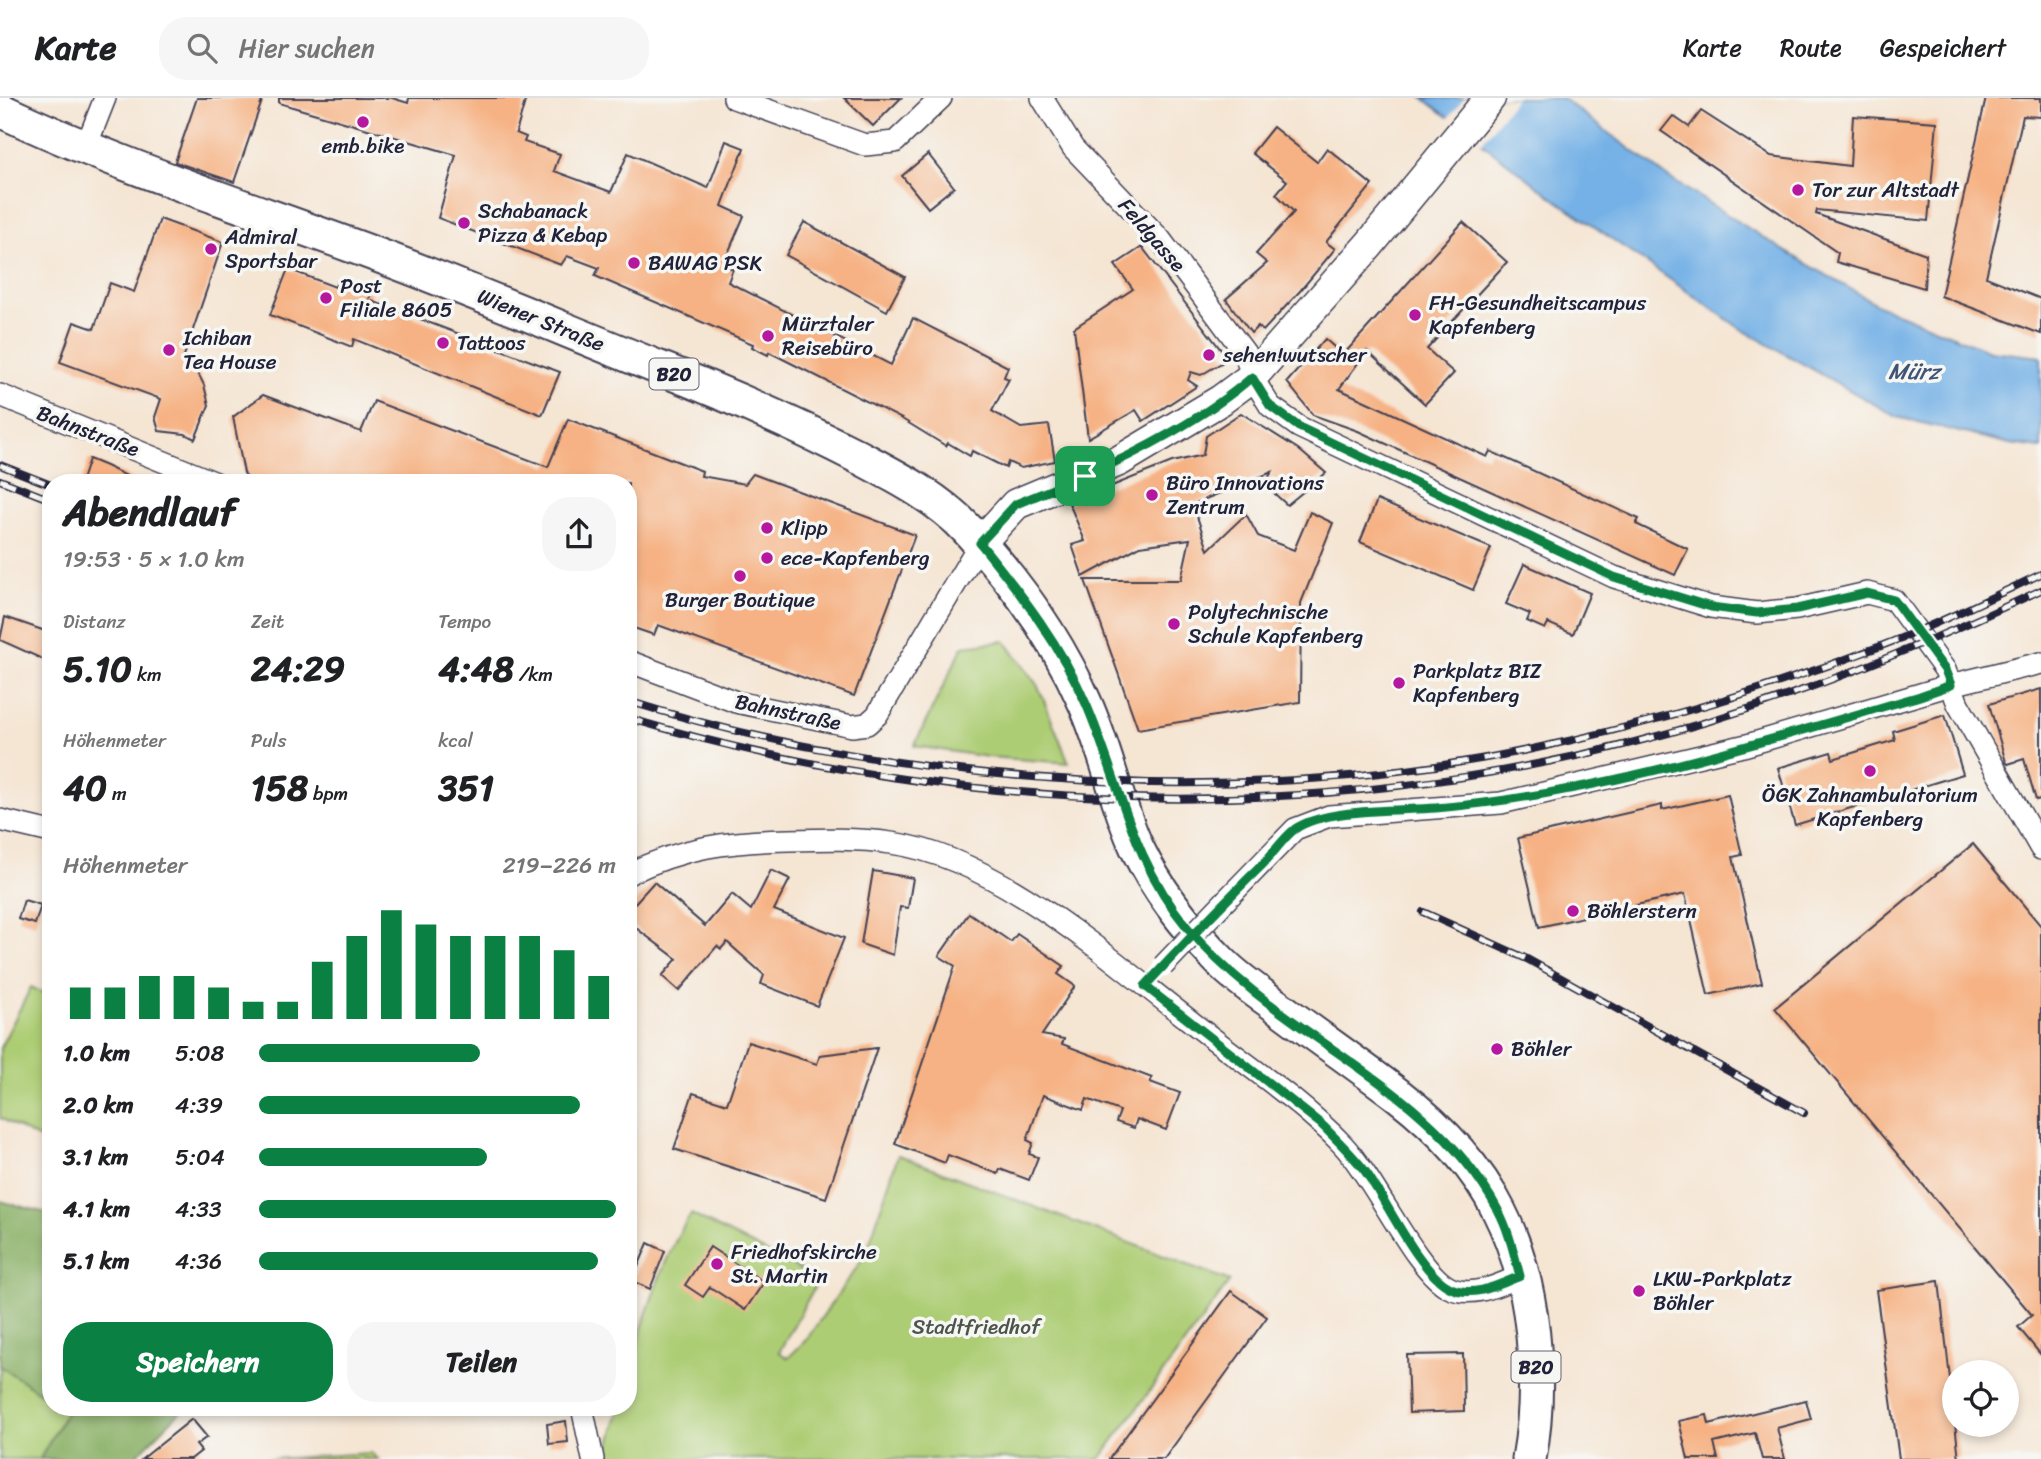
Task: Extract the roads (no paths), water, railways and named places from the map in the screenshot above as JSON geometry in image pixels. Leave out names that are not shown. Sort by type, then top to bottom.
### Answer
[{"type":"main road","name":"Wiener Straße","points":[[0,110],[85,149],[238,208],[352,246],[542,320],[806,430],[890,473],[948,510],[980,543]]},
{"type":"main road","name":"B20","points":[[980,543],[1041,620],[1063,656],[1087,706],[1135,844],[1157,885],[1188,928],[1227,968],[1403,1099],[1452,1143],[1478,1176],[1500,1212],[1530,1316],[1537,1374],[1529,1459]]},
{"type":"street","points":[[85,149],[105,98]]},
{"type":"street","points":[[734,98],[865,145],[895,142],[941,98]]},
{"type":"street","name":"Feldgasse","points":[[1042,98],[1073,148],[1160,239],[1245,353],[1252,377],[1270,406],[1299,427],[1614,577],[1711,607],[1757,613],[1797,609],[1867,593],[1894,600],[1945,670],[1958,704],[2041,849]]},
{"type":"street","points":[[980,543],[1016,504],[1119,461],[1221,400],[1252,377],[1451,147],[1490,98]]},
{"type":"street","name":"Bahnstraße","points":[[0,395],[194,474]]},
{"type":"street","name":"Bahnstraße","points":[[637,664],[736,702],[852,726],[867,724],[877,715],[980,543]]},
{"type":"street","points":[[1145,986],[1295,829],[1329,816],[1502,803],[1747,745],[1951,685],[2041,663]]},
{"type":"street","points":[[0,820],[42,830]]},
{"type":"street","points":[[637,870],[695,847],[746,841],[845,840],[893,843],[939,855],[1000,885],[1082,936],[1321,1124],[1365,1171],[1430,1273],[1449,1288],[1465,1292],[1481,1290],[1520,1276]]},
{"type":"street","points":[[584,1416],[593,1459]]},
{"type":"water","name":"Mürz","points":[[1423,98],[1562,98],[1669,178],[1780,248],[1880,306],[1990,351],[2041,357],[2041,448],[2010,444],[1897,417],[1741,329],[1556,200]]},
{"type":"railway","points":[[0,465],[42,481]]},
{"type":"railway","points":[[0,480],[42,496]]},
{"type":"railway","points":[[637,704],[736,731],[849,754],[966,771],[1084,780],[1203,783],[1321,778],[1436,766],[1546,746],[1631,726],[1757,690],[1881,646],[1942,621],[2041,574]]},
{"type":"railway","points":[[637,720],[751,750],[875,774],[1001,790],[1128,798],[1255,797],[1381,788],[1507,770],[1684,729],[1840,676],[2041,590]]},
{"type":"railway","points":[[1423,912],[1527,959],[1804,1113]]},
{"type":"place","name":"emb.bike","points":[[363,122]]},
{"type":"place","name":"Tor zur Altstadt","points":[[1798,190]]},
{"type":"place","name":"Schabanack Pizza & Kebap","points":[[464,223]]},
{"type":"place","name":"Admiral Sportsbar","points":[[211,249]]},
{"type":"place","name":"BAWAG PSK","points":[[634,263]]},
{"type":"place","name":"Post Filiale 8605","points":[[326,298]]},
{"type":"place","name":"FH-Gesundheitscampus Kapfenberg","points":[[1415,315]]},
{"type":"place","name":"Mürztaler Reisebüro","points":[[768,336]]},
{"type":"place","name":"Tattoos","points":[[443,343]]},
{"type":"place","name":"Ichiban Tea House","points":[[169,350]]},
{"type":"place","name":"sehen!wutscher","points":[[1209,355]]},
{"type":"place","name":"Büro Innovations Zentrum","points":[[1152,495]]},
{"type":"place","name":"Klipp","points":[[767,528]]},
{"type":"place","name":"ece-Kapfenberg","points":[[767,558]]},
{"type":"place","name":"Burger Boutique","points":[[740,576]]},
{"type":"place","name":"Polytechnische Schule Kapfenberg","points":[[1174,624]]},
{"type":"place","name":"Parkplatz BIZ Kapfenberg","points":[[1399,683]]},
{"type":"place","name":"ÖGK Zahnambulatorium Kapfenberg","points":[[1870,771]]},
{"type":"place","name":"Böhlerstern","points":[[1573,911]]},
{"type":"place","name":"Böhler","points":[[1497,1049]]},
{"type":"place","name":"Friedhofskirche St. Martin","points":[[717,1264]]},
{"type":"place","name":"LKW-Parkplatz Böhler","points":[[1639,1291]]},
{"type":"park label","name":"Stadtfriedhof","points":[[976,1327]]}]
